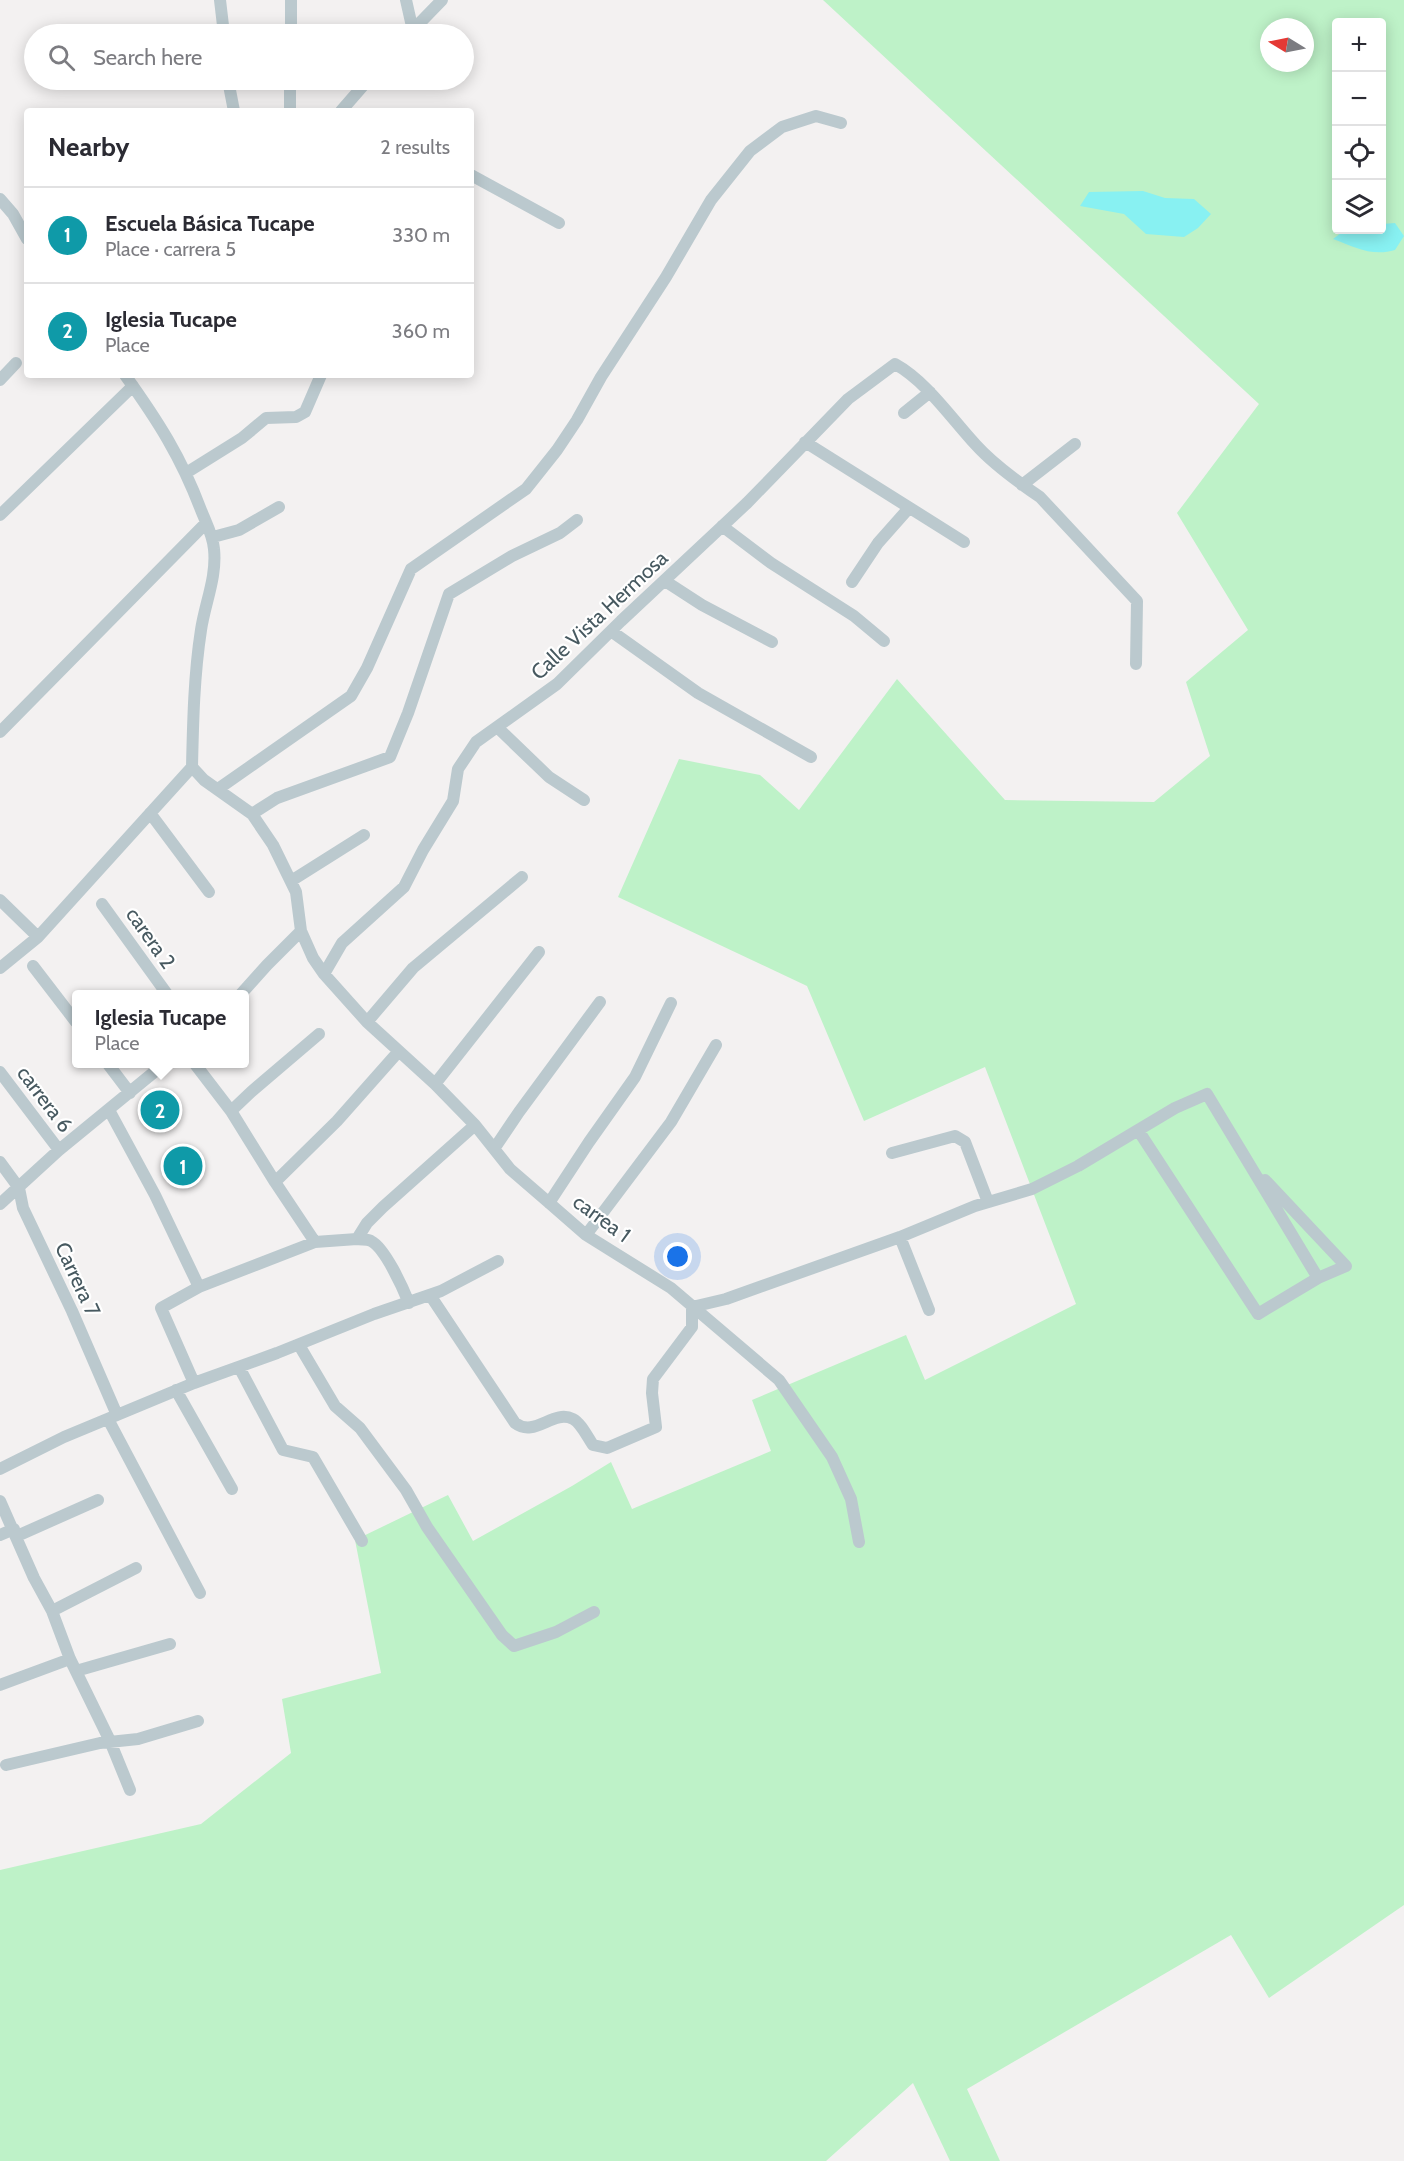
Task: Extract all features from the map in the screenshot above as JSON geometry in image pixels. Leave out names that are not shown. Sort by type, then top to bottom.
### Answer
[{"type":"street","points":[[220,0],[223,24]]},
{"type":"street","points":[[291,0],[291,24]]},
{"type":"street","points":[[406,0],[410,24]]},
{"type":"street","points":[[419,24],[441,1]]},
{"type":"street","points":[[230,90],[233,108]]},
{"type":"street","points":[[290,90],[290,108]]},
{"type":"street","points":[[345,108],[360,90]]},
{"type":"street","points":[[218,789],[351,696],[368,668],[411,569],[526,489],[539,475],[578,420],[601,377],[666,277],[711,200],[750,151],[782,127],[816,116],[841,123]]},
{"type":"street","points":[[474,177],[559,223]]},
{"type":"street","points":[[0,199],[13,214],[24,234]]},
{"type":"street","points":[[0,380],[16,363]]},
{"type":"street","name":"Calle Vista Hermosa","points":[[324,974],[342,944],[404,887],[423,850],[453,801],[458,769],[476,742],[557,684],[722,526],[848,399],[895,364],[909,371],[930,392]]},
{"type":"street","points":[[0,968],[38,937],[192,767],[198,648],[215,564],[213,537],[186,472],[162,426],[127,378]]},
{"type":"street","points":[[186,472],[242,438],[266,418],[296,417],[305,412],[320,378]]},
{"type":"street","points":[[0,515],[133,386]]},
{"type":"street","points":[[904,413],[930,392],[978,447],[1022,485],[1040,497],[1137,602],[1136,664]]},
{"type":"street","points":[[805,442],[964,542]]},
{"type":"street","points":[[1022,485],[1075,444]]},
{"type":"street","points":[[213,537],[239,530],[279,507]]},
{"type":"street","points":[[852,582],[878,543],[909,507]]},
{"type":"street","points":[[192,767],[204,780],[252,814],[277,798],[390,757],[408,713],[449,594],[512,556],[560,533],[577,520]]},
{"type":"street","points":[[0,732],[206,523]]},
{"type":"street","points":[[722,526],[771,563],[854,616],[884,641]]},
{"type":"street","points":[[665,581],[702,605],[772,642]]},
{"type":"street","points":[[611,631],[698,693],[811,757]]},
{"type":"street","points":[[497,727],[549,777],[584,800]]},
{"type":"street","points":[[150,813],[209,892]]},
{"type":"street","name":"carrea 1","points":[[252,814],[273,846],[296,891],[301,931],[324,974],[367,1022],[435,1084],[475,1125],[510,1168],[549,1203],[586,1235],[671,1288],[779,1380],[832,1457],[851,1499],[859,1542]]},
{"type":"street","points":[[291,881],[364,835]]},
{"type":"street","points":[[367,1022],[413,968],[522,877]]},
{"type":"street","points":[[0,900],[38,937]]},
{"type":"street","name":"carera 2","points":[[102,904],[164,990]]},
{"type":"street","points":[[245,990],[301,931]]},
{"type":"street","points":[[435,1084],[539,952]]},
{"type":"street","points":[[33,966],[72,1017]]},
{"type":"street","points":[[494,1149],[600,1002]]},
{"type":"street","points":[[549,1203],[636,1077],[671,1003]]},
{"type":"street","points":[[231,1111],[320,1034]]},
{"type":"street","points":[[586,1235],[671,1122],[716,1045]]},
{"type":"street","points":[[275,1182],[337,1121],[399,1051]]},
{"type":"street","points":[[111,1068],[130,1093]]},
{"type":"street","points":[[0,1204],[59,1150],[159,1068]]},
{"type":"street","points":[[198,1068],[231,1111],[315,1242]]},
{"type":"street","name":"carrera 6","points":[[0,1072],[59,1150]]},
{"type":"street","points":[[430,1295],[515,1423],[521,1427],[535,1428],[558,1418],[567,1417],[575,1420],[593,1445],[607,1448],[656,1427],[652,1393],[653,1379],[692,1328],[692,1307],[726,1299],[900,1237],[988,1202],[1032,1189],[1078,1166],[1174,1108],[1207,1094],[1318,1278]]},
{"type":"street","points":[[109,1110],[155,1195],[199,1287]]},
{"type":"street","points":[[357,1239],[375,1215],[475,1125]]},
{"type":"street","points":[[1138,1130],[1258,1314],[1318,1278],[1346,1266],[1249,1163]]},
{"type":"street","points":[[892,1153],[955,1136],[965,1142],[988,1202]]},
{"type":"street","name":"Carrera 7","points":[[0,1161],[19,1188],[23,1208],[72,1311],[112,1417],[200,1593]]},
{"type":"street","points":[[900,1237],[929,1310]]},
{"type":"street","points":[[194,1383],[161,1308],[199,1287],[315,1242],[357,1239],[372,1241],[381,1251],[402,1286],[409,1303]]},
{"type":"street","points":[[0,1454],[2,1468],[64,1437],[176,1390],[374,1314],[430,1295],[498,1261]]},
{"type":"street","points":[[298,1345],[335,1406],[367,1437],[406,1491],[427,1527],[502,1635],[514,1646],[556,1632],[594,1612]]},
{"type":"street","points":[[239,1367],[283,1450],[313,1457],[362,1541]]},
{"type":"street","points":[[176,1390],[232,1489]]},
{"type":"street","points":[[0,1535],[15,1533],[98,1500]]},
{"type":"street","points":[[0,1501],[34,1578],[52,1611],[73,1665],[110,1741],[130,1790]]},
{"type":"street","points":[[52,1611],[135,1568]]},
{"type":"street","points":[[0,1684],[170,1644]]},
{"type":"street","points":[[6,1765],[110,1741],[138,1739],[198,1721]]},
{"type":"green space","points":[[823,0],[1404,0],[1404,1905],[1269,1998],[1231,1935],[967,2089],[1000,2161],[950,2161],[913,2083],[826,2161],[0,2161],[0,1870],[201,1824],[291,1753],[282,1699],[381,1673],[355,1540],[448,1495],[473,1541],[611,1462],[632,1509],[771,1451],[752,1400],[906,1335],[925,1380],[1076,1304],[985,1067],[864,1121],[807,986],[618,897],[679,759],[760,775],[799,810],[897,679],[1005,800],[1154,802],[1210,756],[1186,682],[1248,630],[1177,513],[1259,404]]},
{"type":"water","points":[[1143,191],[1165,198],[1194,199],[1211,214],[1198,228],[1184,237],[1146,234],[1124,214],[1080,206],[1089,192]]},
{"type":"water","points":[[1395,223],[1404,236],[1395,250],[1371,252],[1333,239],[1340,234],[1386,234],[1386,224]]},
{"type":"place","name":"Iglesia Tucape","points":[[160,1110]]},
{"type":"place","name":"Escuela Básica Tucape","points":[[183,1166]]}]
